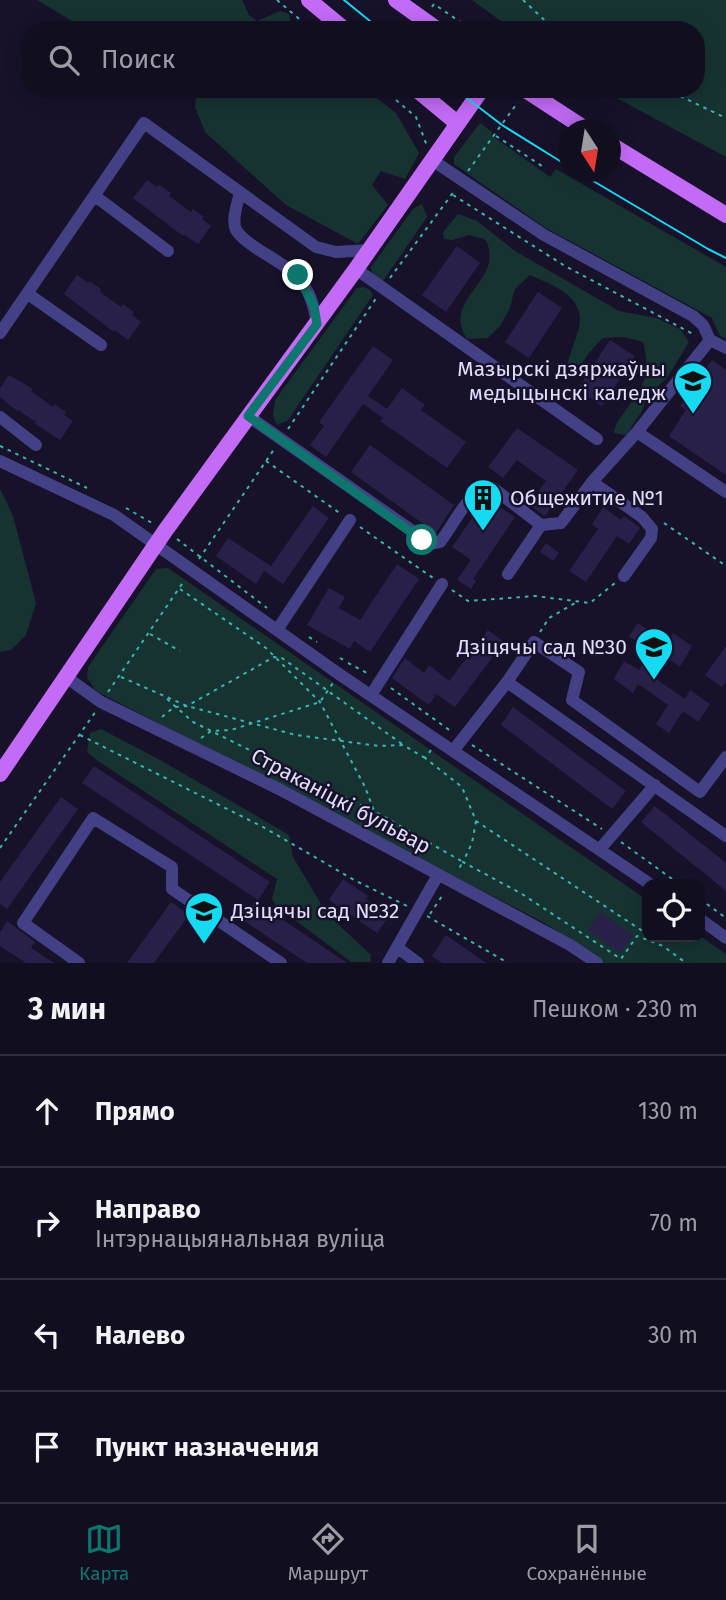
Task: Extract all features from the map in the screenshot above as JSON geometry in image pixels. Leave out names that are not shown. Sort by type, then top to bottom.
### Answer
[{"type":"main road","points":[[309,0],[334,21]]},
{"type":"main road","points":[[396,0],[424,20]]},
{"type":"main road","points":[[427,98],[457,123]]},
{"type":"main road","points":[[0,774],[156,545],[317,324],[475,98]]},
{"type":"main road","points":[[537,98],[570,119]]},
{"type":"main road","points":[[621,150],[726,215]]},
{"type":"street","points":[[0,333],[144,123],[316,247],[336,252],[369,250]]},
{"type":"street","points":[[432,160],[544,235],[693,316],[703,325],[707,343]]},
{"type":"street","points":[[240,192],[234,217],[236,229],[246,241],[298,275],[314,306],[317,324]]},
{"type":"street","points":[[95,196],[168,251]]},
{"type":"street","points":[[356,269],[597,439]]},
{"type":"street","points":[[27,294],[101,345]]},
{"type":"street","points":[[707,343],[726,348]]},
{"type":"street","points":[[248,416],[431,544],[440,542],[479,489],[485,486],[493,488],[541,526],[561,523],[707,343]]},
{"type":"street","points":[[0,417],[36,445]]},
{"type":"street","points":[[637,432],[726,492]]},
{"type":"street","points":[[0,461],[114,515],[339,674],[643,879]]},
{"type":"street","points":[[592,482],[648,522],[653,529],[651,538],[624,576]]},
{"type":"street","points":[[277,630],[350,520]]},
{"type":"street","points":[[508,574],[541,526]]},
{"type":"street","points":[[370,695],[442,584]]},
{"type":"street","points":[[453,751],[507,682],[534,642],[579,671],[572,700],[700,792],[726,757]]},
{"type":"street","name":"Страканіцкі бульвар","points":[[66,677],[101,702],[279,789],[570,945],[597,963]]},
{"type":"street","points":[[507,682],[726,836]]},
{"type":"street","points":[[600,849],[655,785]]},
{"type":"street","points":[[79,963],[23,923],[93,818],[172,867],[172,889],[281,963]]},
{"type":"street","points":[[388,963],[424,914],[438,875]]},
{"type":"street","points":[[705,923],[726,938]]},
{"type":"street","points":[[398,948],[418,963]]},
{"type":"path","points":[[277,0],[302,21]]},
{"type":"path","points":[[523,0],[545,21]]},
{"type":"path","points":[[424,20],[434,4],[459,21]]},
{"type":"path","points":[[394,98],[416,117],[432,160]]},
{"type":"path","points":[[0,848],[149,634],[383,288],[520,98]]},
{"type":"path","points":[[684,98],[726,118]]},
{"type":"path","points":[[495,135],[545,168]]},
{"type":"path","points":[[452,194],[565,266],[690,331],[707,343]]},
{"type":"path","points":[[648,522],[665,523],[726,566]]},
{"type":"path","points":[[442,584],[468,601],[535,596],[590,603],[624,576]]},
{"type":"path","points":[[180,588],[265,648],[320,702],[365,787],[374,811]]},
{"type":"path","points":[[534,642],[549,618],[577,601]]},
{"type":"path","points":[[149,634],[180,652]]},
{"type":"path","points":[[150,727],[174,707],[187,706],[274,657],[282,658],[328,689],[462,787],[475,821],[472,843],[452,882],[424,914]]},
{"type":"path","points":[[340,658],[380,680],[463,739],[673,879]]},
{"type":"path","points":[[231,730],[320,702],[348,663]]},
{"type":"path","points":[[120,676],[187,706],[296,735],[379,746],[403,745]]},
{"type":"path","points":[[167,698],[193,722],[374,811],[522,894],[621,959],[637,936],[657,944],[686,963]]},
{"type":"path","points":[[79,734],[263,827],[508,963]]},
{"type":"path","points":[[425,758],[437,740]]},
{"type":"path","points":[[475,821],[642,931]]},
{"type":"path","points":[[705,903],[726,918]]},
{"type":"green space","points":[[37,0],[242,0],[249,15],[257,21],[72,21]]},
{"type":"green space","points":[[472,0],[726,0],[726,157],[617,98],[705,98],[705,21],[501,21]]},
{"type":"green space","points":[[280,11],[289,14],[290,21],[257,21]]},
{"type":"green space","points":[[196,98],[377,98],[396,113],[419,153],[405,179],[381,171],[372,185],[388,205],[358,244],[286,205],[205,132],[195,107]]},
{"type":"green space","points":[[480,123],[492,132],[491,135],[550,177],[556,169],[558,170],[558,182],[579,182],[726,267],[726,339],[720,336],[712,318],[544,227],[454,164],[454,157]]},
{"type":"green space","points":[[422,204],[427,217],[383,281],[373,278],[371,267],[413,209]]},
{"type":"green space","points":[[458,214],[477,221],[515,251],[619,311],[656,318],[680,329],[689,342],[667,378],[647,396],[642,411],[626,435],[614,433],[614,430],[644,381],[646,354],[643,342],[624,337],[603,338],[576,372],[566,369],[579,326],[579,312],[563,291],[530,275],[515,289],[509,310],[500,326],[488,338],[467,339],[461,324],[462,311],[488,266],[490,253],[485,239],[469,235],[452,240],[444,239],[443,232]]},
{"type":"green space","points":[[364,287],[373,295],[288,420],[277,425],[273,416],[275,400],[357,288]]},
{"type":"green space","points":[[0,489],[13,516],[36,603],[26,635],[11,650],[0,652]]},
{"type":"green space","points":[[168,568],[642,897],[642,942],[705,942],[705,939],[726,954],[726,963],[605,963],[543,922],[96,691],[87,677],[88,667],[156,569]]},
{"type":"green space","points":[[101,729],[289,835],[293,857],[327,914],[371,955],[370,962],[351,962],[275,905],[272,899],[277,879],[87,752],[90,733]]},
{"type":"building","points":[[147,180],[171,193],[169,196],[191,212],[193,209],[204,217],[202,219],[211,226],[198,244],[183,236],[133,198]]},
{"type":"building","points":[[457,246],[480,263],[446,312],[422,295]]},
{"type":"building","points":[[77,275],[101,289],[100,292],[121,307],[123,304],[134,312],[132,315],[141,322],[128,340],[64,294]]},
{"type":"building","points":[[538,292],[562,308],[529,358],[505,342]]},
{"type":"building","points":[[610,340],[635,356],[602,406],[577,390]]},
{"type":"building","points":[[373,346],[393,360],[368,396],[387,409],[402,388],[425,405],[421,410],[466,442],[447,468],[380,421],[383,418],[363,404],[326,457],[310,445],[324,426],[319,422]]},
{"type":"building","points":[[712,360],[726,370],[726,475],[669,436],[686,410],[680,406]]},
{"type":"building","points":[[9,375],[33,389],[31,391],[53,407],[55,404],[66,412],[64,415],[73,421],[60,440],[0,397],[0,388]]},
{"type":"building","points":[[517,428],[578,470],[545,516],[529,505],[546,481],[517,460],[503,478],[488,467]]},
{"type":"building","points":[[370,445],[454,505],[436,533],[351,472]]},
{"type":"building","name":"Общежитие №1","points":[[486,498],[515,517],[473,579],[476,581],[471,589],[457,580],[471,560],[452,547]]},
{"type":"building","points":[[313,506],[329,518],[283,584],[264,571],[256,584],[216,556],[228,538],[271,566]]},
{"type":"building","points":[[603,507],[621,520],[624,516],[640,528],[629,544],[617,536],[586,582],[569,571],[598,529],[592,524]]},
{"type":"building","points":[[546,543],[559,553],[553,561],[540,552]]},
{"type":"building","points":[[397,564],[419,579],[370,652],[354,641],[350,649],[307,625],[329,588],[345,597],[339,608],[360,620]]},
{"type":"building","points":[[638,623],[667,644],[673,633],[692,646],[680,667],[666,657],[653,677],[685,699],[690,690],[710,704],[698,722],[683,711],[669,733],[656,724],[668,705],[638,684],[633,693],[614,679],[624,661],[639,670],[650,651],[629,636]]},
{"type":"building","points":[[488,630],[504,642],[455,707],[436,694],[429,705],[392,678],[405,658],[424,673],[429,665],[449,681]]},
{"type":"building","points":[[726,646],[726,681],[722,687],[705,675]]},
{"type":"building","points":[[513,707],[626,791],[612,809],[501,725]]},
{"type":"building","points":[[94,766],[270,882],[258,900],[82,783]]},
{"type":"building","points":[[61,797],[78,809],[7,909],[0,904],[0,882]]},
{"type":"building","points":[[655,806],[726,863],[726,891],[641,822]]},
{"type":"building","points":[[343,879],[390,915],[377,933],[329,900]]},
{"type":"building","points":[[255,901],[347,963],[307,963],[243,920]]},
{"type":"building","points":[[171,902],[189,915],[154,963],[127,963]]},
{"type":"building","points":[[600,912],[633,936],[620,953],[588,930]]},
{"type":"building","points":[[7,921],[35,942],[31,948],[54,963],[26,963],[0,946],[0,932]]},
{"type":"building","points":[[446,935],[486,963],[442,963],[432,956]]},
{"type":"tram line","points":[[344,0],[370,21]]},
{"type":"tram line","points":[[467,98],[502,125],[558,160]]},
{"type":"tram line","points":[[595,182],[726,258]]},
{"type":"place","name":"Мазырскі дзяржаўны медыцынскі каледж","points":[[693,415]]},
{"type":"place","name":"Общежитие №1","points":[[483,532]]},
{"type":"place","name":"Дзіцячы сад №30","points":[[654,681]]},
{"type":"place","name":"Дзіцячы сад №32","points":[[204,945]]},
{"type":"route","points":[[298,275],[314,306],[317,324],[248,416],[422,540]]}]
